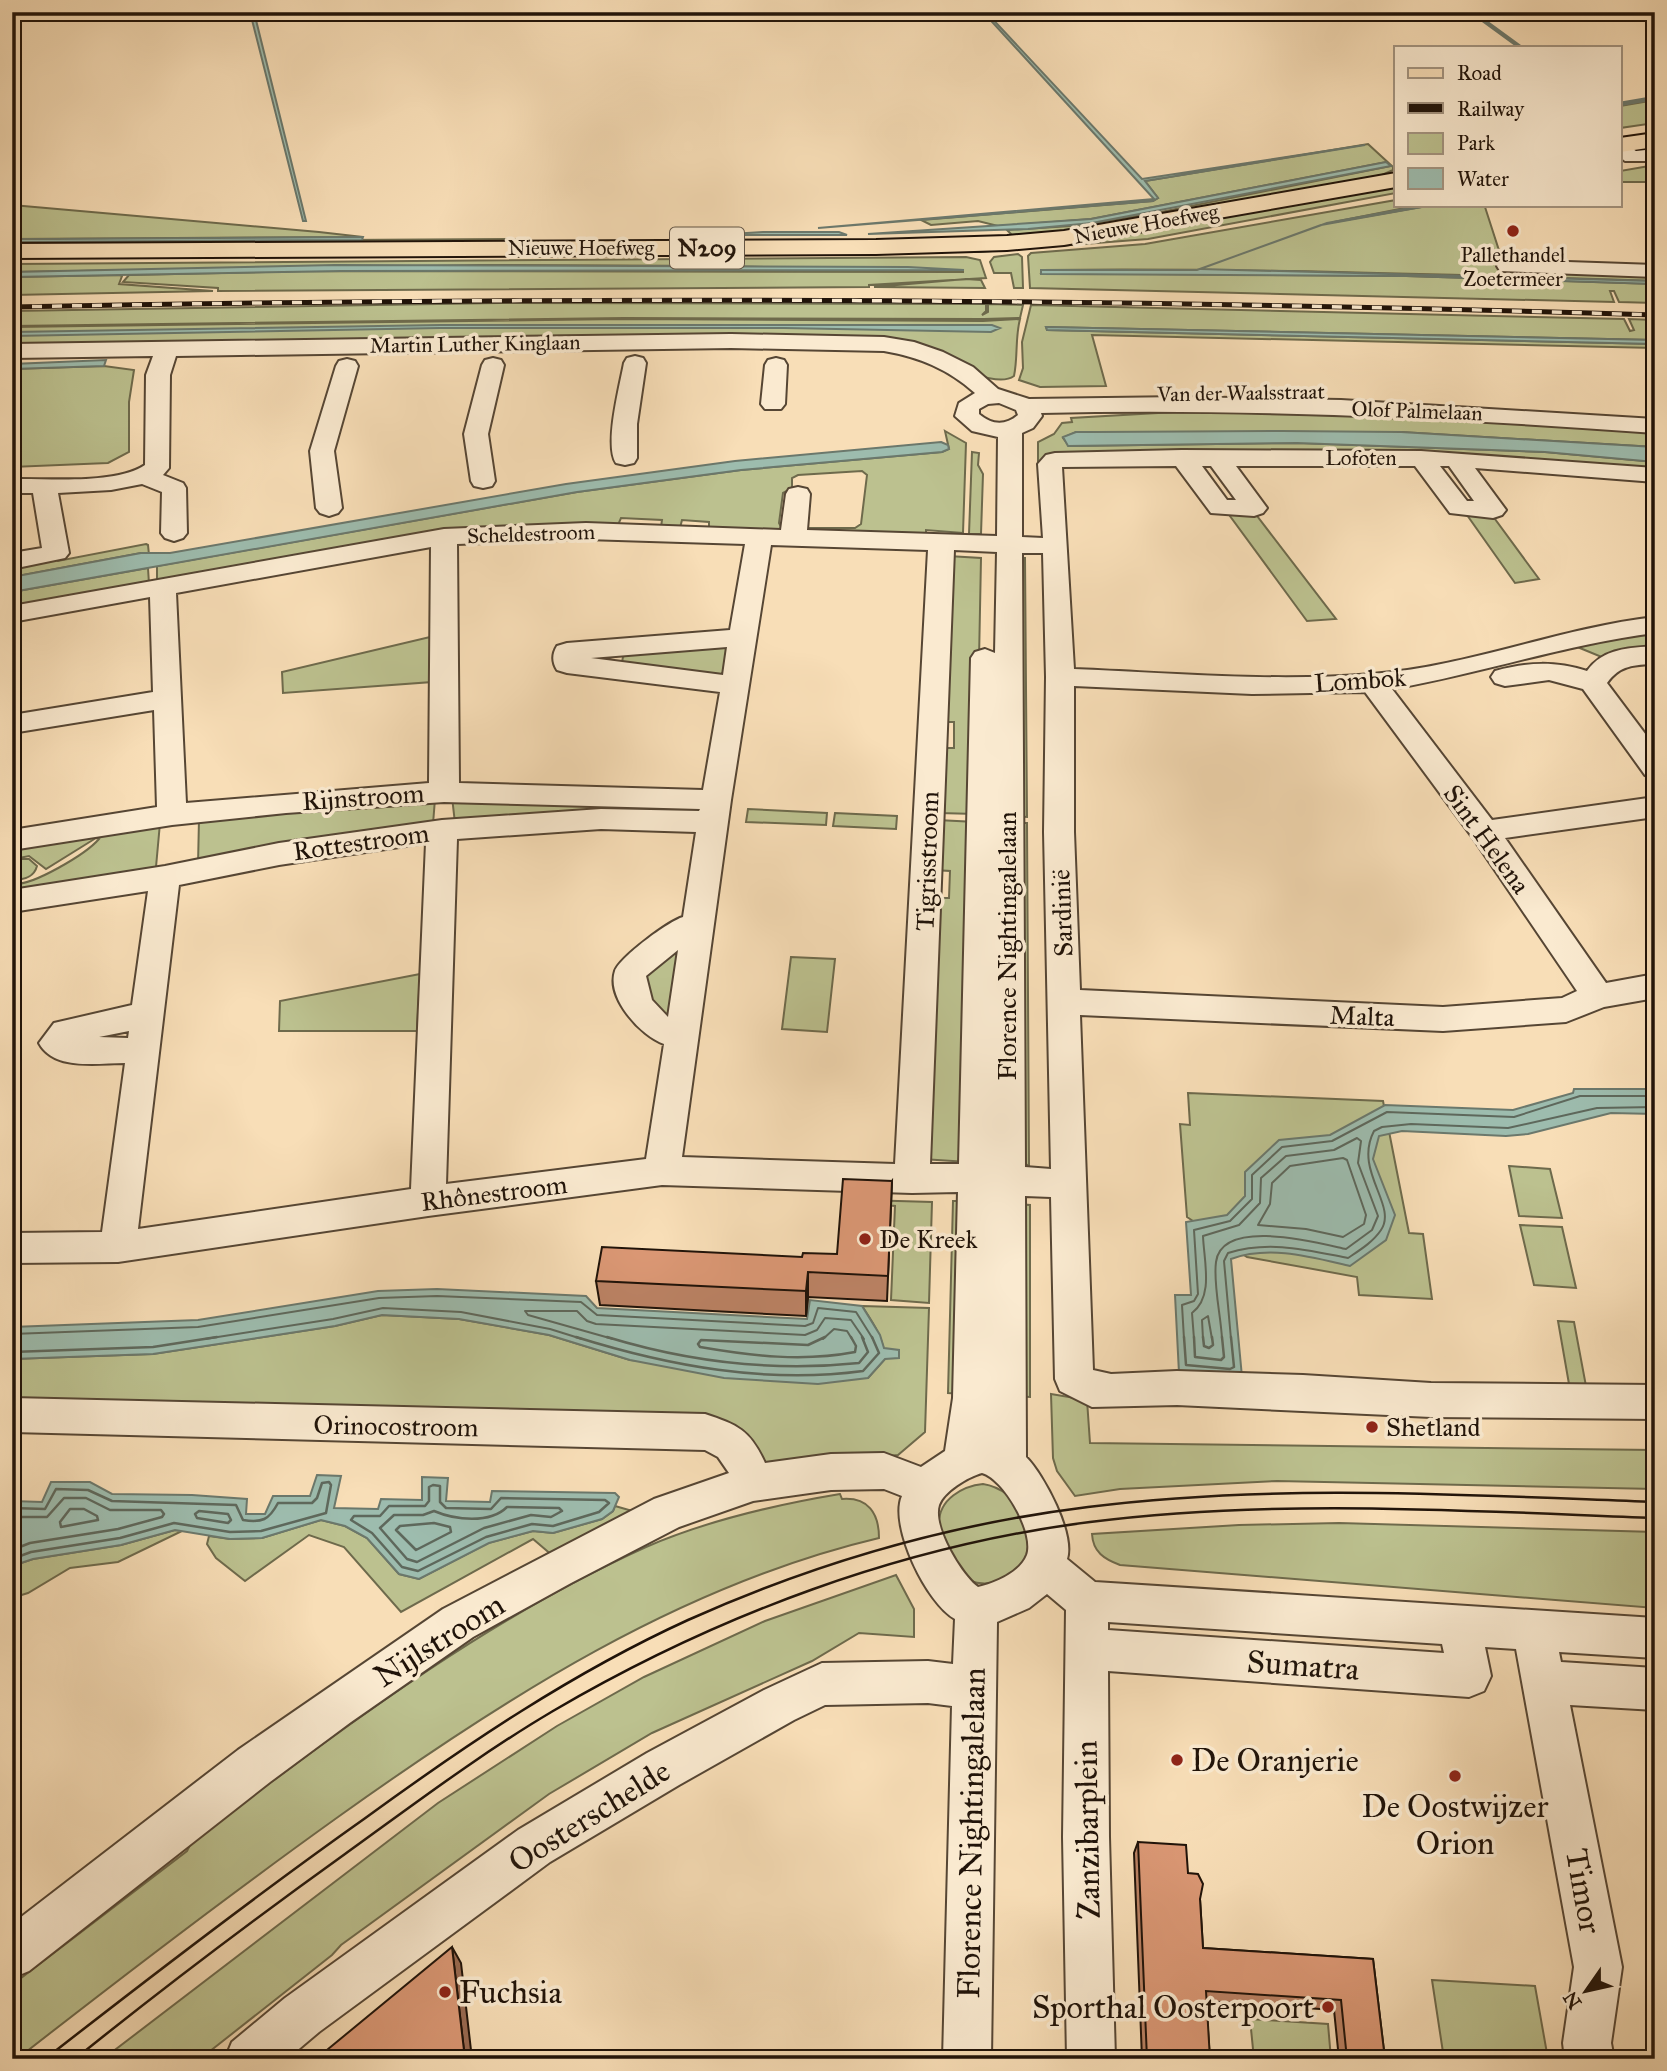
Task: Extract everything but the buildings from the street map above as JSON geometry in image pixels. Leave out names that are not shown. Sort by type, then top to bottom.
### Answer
[{"type":"main road","points":[[1622,146],[1655,140]]},
{"type":"main road","name":"Nieuwe Hoefweg","points":[[12,251],[862,247],[1007,243],[1122,230],[1394,180]]},
{"type":"street","points":[[1622,148],[1632,157],[1655,155]]},
{"type":"street","points":[[1508,266],[1655,271]]},
{"type":"street","name":"Martin Luther Kinglaan","points":[[12,351],[164,358],[731,341],[884,344],[914,349],[935,357],[1003,413]]},
{"type":"street","points":[[12,486],[132,481],[147,477],[158,468],[164,358],[346,366],[699,364]]},
{"type":"street","points":[[625,458],[625,424],[635,363]]},
{"type":"street","points":[[750,364],[810,365],[773,404]]},
{"type":"street","points":[[482,481],[476,434],[493,365]]},
{"type":"street","points":[[330,508],[322,451],[346,366]]},
{"type":"street","points":[[880,366],[905,366]]},
{"type":"street","name":"Van der Waalsstraat","points":[[1123,403],[1170,390],[1325,391],[1515,398],[1655,408]]},
{"type":"street","name":"Olof Palmelaan","points":[[1003,413],[1123,403],[1500,414],[1655,426]]},
{"type":"street","name":"Olof Palmelaan","points":[[1003,413],[1179,406]]},
{"type":"street","name":"Florence Nightingalelaan","points":[[1003,413],[997,544],[992,1180],[1006,1462]]},
{"type":"street","points":[[1182,457],[1220,508],[1254,508],[1217,458]]},
{"type":"street","points":[[1421,458],[1459,508],[1493,510],[1456,459]]},
{"type":"street","name":"Lofoten","points":[[1066,459],[1421,458],[1655,475]]},
{"type":"street","name":"Sardinië","points":[[1066,459],[1055,460],[1050,464],[1056,546],[1060,677],[1059,832],[1074,1379],[1092,1390],[1111,1391],[1177,1388],[1431,1400],[1655,1402]]},
{"type":"street","points":[[147,477],[174,488],[174,533]]},
{"type":"street","points":[[12,561],[56,553],[44,485]]},
{"type":"street","points":[[793,538],[798,494]]},
{"type":"street","name":"Scheldestroom","points":[[12,614],[444,537],[586,531],[1056,546]]},
{"type":"street","points":[[444,537],[444,792]]},
{"type":"street","points":[[662,1171],[759,537]]},
{"type":"street","name":"Tigrisstroom","points":[[912,1179],[940,543]]},
{"type":"street","points":[[163,588],[172,815]]},
{"type":"street","name":"Lombok","points":[[1060,677],[1379,693],[1534,661],[1622,629],[1655,625]]},
{"type":"street","points":[[736,684],[615,659],[743,638]]},
{"type":"street","points":[[1655,655],[1618,657],[1602,667],[1593,683],[1655,768]]},
{"type":"street","name":"Lombok","points":[[1534,661],[1593,683]]},
{"type":"street","name":"Sint Helena","points":[[1379,693],[1484,831],[1598,996]]},
{"type":"street","points":[[12,724],[169,698]]},
{"type":"street","name":"Rijnstroom","points":[[12,840],[172,815],[286,803],[444,792],[715,811]]},
{"type":"street","points":[[1484,831],[1655,808]]},
{"type":"street","name":"Rottestroom","points":[[12,901],[442,830],[715,811]]},
{"type":"street","points":[[428,1201],[442,830]]},
{"type":"street","points":[[118,1247],[165,877]]},
{"type":"street","points":[[682,1036],[657,1028],[630,992],[628,979],[631,971],[682,930],[687,927],[698,928]]},
{"type":"street","name":"Malta","points":[[1065,1002],[1443,1019],[1566,1010],[1598,996],[1655,986]]},
{"type":"street","points":[[143,1051],[64,1049],[56,1043],[66,1032],[148,1014]]},
{"type":"street","name":"Rhônestroom","points":[[12,1248],[118,1247],[428,1201],[662,1171],[992,1180]]},
{"type":"street","points":[[992,1180],[1069,1184]]},
{"type":"street","name":"Florence Nightingalelaan","points":[[964,1460],[992,1180]]},
{"type":"street","name":"Orinocostroom","points":[[12,1415],[705,1432],[727,1439],[743,1456],[753,1483]]},
{"type":"street","points":[[982,1455],[1006,1462],[1014,1469],[1023,1485],[1049,1540],[1049,1551],[1045,1567],[1034,1580],[988,1605],[976,1607],[954,1596],[919,1525],[918,1504],[926,1487],[964,1460],[982,1455]]},
{"type":"street","name":"Nijlstroom","points":[[12,1954],[254,1766],[458,1623],[556,1569],[668,1513],[753,1483],[831,1472],[884,1471],[926,1487]]},
{"type":"street","points":[[1045,1567],[1087,1601],[1655,1638]]},
{"type":"street","name":"Zanzibarplein","points":[[1087,1601],[1085,1650],[1091,2059]]},
{"type":"street","name":"Florence Nightingalelaan","points":[[967,2059],[976,1607]]},
{"type":"street","name":"Sumatra","points":[[1085,1650],[1469,1676],[1460,1626]]},
{"type":"street","name":"Timor","points":[[1534,1631],[1598,1967],[1587,2043],[1590,2059]]},
{"type":"street","name":"Oosterschelde","points":[[249,2059],[378,1958],[534,1846],[663,1769],[779,1705],[822,1684],[928,1682],[973,1687]]},
{"type":"street","points":[[1544,1682],[1655,1689]]},
{"type":"green space","points":[[1655,100],[1655,123],[1622,128],[1622,106]]},
{"type":"green space","points":[[1368,144],[1393,167],[1393,170],[1382,175],[1073,230],[1012,235],[1007,230],[1071,226],[1156,213],[1391,166],[1386,162],[1091,219],[998,226],[978,221],[931,225],[921,220],[1153,201],[1158,198],[1145,181]]},
{"type":"green space","points":[[1655,165],[1655,182],[1622,182],[1622,171]]},
{"type":"green space","points":[[1394,184],[1394,193],[1148,239],[979,252],[972,252],[971,248]]},
{"type":"green space","points":[[1394,200],[1394,206],[1415,206],[1334,222],[1427,206],[1488,206],[1485,207],[1505,269],[1655,275],[1655,281],[1272,271],[1042,270],[1041,273],[1406,276],[1655,284],[1655,303],[1619,302],[1614,291],[1610,291],[1614,302],[1030,288],[1028,256],[1031,253],[1145,244]]},
{"type":"green space","points":[[12,205],[319,232],[363,237],[12,239]]},
{"type":"green space","points":[[528,239],[537,244],[12,246],[12,242]]},
{"type":"green space","points":[[1018,254],[1022,257],[1023,288],[1014,288],[1011,273],[994,273],[990,262],[994,257]]},
{"type":"green space","points":[[966,257],[980,260],[986,278],[869,287],[218,291],[218,288],[123,282],[129,275],[314,271],[964,272],[722,266],[480,265],[12,272],[12,264]]},
{"type":"green space","points":[[122,276],[119,284],[213,291],[12,295],[12,277]]},
{"type":"green space","points":[[981,280],[985,288],[874,287]]},
{"type":"green space","points":[[499,303],[986,304],[986,311],[982,315],[988,312],[988,304],[1023,305],[1020,318],[984,319],[624,318],[12,326],[12,311]]},
{"type":"green space","points":[[1031,305],[1624,319],[1630,331],[1634,330],[1629,319],[1655,320],[1655,340],[1046,327],[1047,330],[1655,344],[1655,348],[1092,335],[1106,386],[1040,387],[1019,380],[1023,368],[1022,342]]},
{"type":"green space","points":[[623,319],[1020,319],[1014,376],[1005,379],[993,379],[965,370],[916,345],[12,348],[12,327]]},
{"type":"green space","points":[[104,366],[134,370],[129,402],[129,452],[108,463],[12,467],[12,369]]},
{"type":"green space","points":[[1193,411],[1327,412],[1655,430],[1655,447],[1401,432],[1076,432],[1063,438],[1069,446],[1297,443],[1545,452],[1655,462],[1655,471],[1621,468],[1038,461],[1038,442],[1054,434],[1062,423],[1072,422],[1071,418]]},
{"type":"green space","points":[[945,431],[966,443],[963,533],[926,530],[926,536],[812,533],[807,528],[855,528],[861,524],[867,475],[862,471],[798,475],[792,478],[792,488],[783,493],[779,523],[784,532],[709,529],[709,522],[682,520],[680,528],[661,527],[662,520],[621,518],[618,525],[590,525],[157,583],[157,566],[577,492],[741,470],[942,452],[949,449]]},
{"type":"green space","points":[[972,452],[979,453],[978,465],[983,474],[981,534],[969,534]]},
{"type":"green space","points":[[1227,512],[1254,512],[1336,619],[1307,621]]},
{"type":"green space","points":[[1467,515],[1492,515],[1539,579],[1515,583]]},
{"type":"green space","points":[[146,544],[149,555],[141,553],[12,577],[12,565],[55,557],[58,561]]},
{"type":"green space","points":[[948,556],[981,558],[976,814],[939,813],[941,748],[954,748],[954,722],[941,722]]},
{"type":"green space","points":[[1013,558],[1025,558],[1027,817],[1013,816]]},
{"type":"green space","points":[[148,568],[149,584],[12,609],[12,592]]},
{"type":"green space","points":[[1655,631],[1655,651],[1604,658],[1575,646]]},
{"type":"green space","points":[[430,637],[432,682],[283,693],[282,672]]},
{"type":"green space","points":[[729,644],[723,678],[622,662],[623,657],[630,652]]},
{"type":"green space","points":[[452,797],[703,806],[700,815],[455,823]]},
{"type":"green space","points":[[435,799],[433,824],[198,865],[199,819]]},
{"type":"green space","points":[[748,809],[827,813],[826,825],[746,822]]},
{"type":"green space","points":[[835,813],[897,816],[896,829],[833,826]]},
{"type":"green space","points":[[937,820],[976,822],[968,1162],[922,1159],[933,898],[949,898],[950,871],[934,870]]},
{"type":"green space","points":[[160,823],[156,867],[158,875],[12,897],[12,884],[21,884],[58,868],[83,853],[99,839],[96,838],[46,869],[29,856],[14,859],[29,859],[37,866],[31,876],[16,880],[12,880],[12,846]]},
{"type":"green space","points":[[1013,823],[1027,823],[1029,1165],[1013,1164]]},
{"type":"green space","points":[[681,942],[669,1024],[637,987],[639,973]]},
{"type":"green space","points":[[791,957],[835,959],[827,1032],[782,1029]]},
{"type":"green space","points":[[420,974],[417,1031],[279,1031],[280,1001]]},
{"type":"green space","points":[[1188,1093],[1383,1101],[1409,1233],[1423,1234],[1432,1299],[1359,1295],[1357,1277],[1247,1257],[1187,1217],[1180,1124],[1190,1125]]},
{"type":"green space","points":[[1509,1166],[1550,1169],[1562,1218],[1519,1216]]},
{"type":"green space","points":[[863,1200],[932,1202],[929,1303],[891,1300],[895,1206],[863,1203]]},
{"type":"green space","points":[[953,1201],[965,1201],[963,1394],[948,1393]]},
{"type":"green space","points":[[1014,1204],[1030,1205],[1030,1397],[1012,1396]]},
{"type":"green space","points":[[1520,1225],[1562,1227],[1576,1288],[1534,1285]]},
{"type":"green space","points":[[862,1306],[929,1308],[925,1432],[898,1455],[763,1469],[749,1441],[12,1404],[12,1359],[153,1354],[335,1326],[382,1315],[459,1319],[549,1335],[630,1360],[868,1378],[885,1359],[880,1337]]},
{"type":"green space","points":[[1558,1321],[1574,1322],[1586,1386],[1569,1384]]},
{"type":"green space","points":[[1051,1394],[1087,1400],[1090,1443],[1655,1450],[1655,1489],[1277,1481],[1120,1489],[1075,1496],[1057,1471],[1053,1458]]},
{"type":"green space","points":[[983,1484],[996,1488],[1017,1504],[1029,1528],[1028,1554],[1021,1566],[1007,1578],[991,1583],[973,1582],[958,1573],[939,1523],[943,1507],[954,1495]]},
{"type":"green space","points":[[840,1494],[842,1499],[859,1501],[870,1508],[877,1521],[879,1538],[805,1559],[734,1585],[664,1616],[529,1689],[464,1730],[338,1817],[176,1936],[17,2059],[12,2059],[12,1985],[187,1851],[192,1841],[411,1682],[525,1609],[646,1547],[742,1514]]},
{"type":"green space","points":[[615,1506],[636,1512],[553,1556],[533,1539],[401,1612],[344,1547],[309,1535],[245,1581],[216,1558],[207,1544],[209,1536],[230,1539],[262,1538],[321,1520],[345,1526],[367,1538],[399,1574],[419,1579],[488,1543],[533,1531],[553,1533],[602,1519],[613,1511]]},
{"type":"green space","points":[[1339,1523],[1655,1532],[1655,1608],[1120,1565],[1100,1554],[1092,1534],[1239,1525]]},
{"type":"green space","points":[[175,1530],[182,1531],[118,1562],[70,1568],[28,1593],[12,1598],[12,1566],[33,1559],[121,1545]]},
{"type":"green space","points":[[896,1575],[914,1609],[914,1637],[859,1633],[812,1661],[652,1733],[549,1794],[341,1945],[332,1955],[200,2059],[103,2059],[438,1803],[557,1726],[644,1677],[765,1621]]},
{"type":"green space","points":[[1432,1980],[1535,1986],[1548,2059],[1444,2059]]},
{"type":"green space","points":[[1250,2019],[1328,2024],[1331,2059],[1254,2059]]},
{"type":"water","points":[[250,12],[254,12],[306,221],[303,221]]},
{"type":"water","points":[[983,12],[986,12],[1142,179],[1365,145],[1145,181],[1158,198],[1153,201],[818,228],[1154,199]]},
{"type":"water","points":[[1386,162],[1391,166],[1092,223],[1028,229],[868,234],[1091,219]]},
{"type":"water","points":[[1420,206],[1427,206],[1322,225]]},
{"type":"water","points":[[839,232],[847,235],[714,235]]},
{"type":"water","points":[[363,237],[362,240],[12,242],[12,239]]},
{"type":"water","points":[[1240,254],[1200,269],[1655,281],[1655,284],[1406,276],[1041,274],[1041,270],[1197,270]]},
{"type":"water","points":[[335,265],[908,267],[964,270],[341,271],[12,277],[12,272]]},
{"type":"water","points":[[441,325],[992,325],[1000,328],[991,332],[784,328],[440,328],[12,336],[12,332]]},
{"type":"water","points":[[1046,327],[1655,340],[1655,344],[1047,330]]},
{"type":"water","points":[[106,360],[104,366],[12,369],[12,364]]},
{"type":"water","points":[[1076,432],[1401,432],[1655,447],[1655,462],[1545,452],[1297,443],[1068,446],[1063,437]]},
{"type":"water","points":[[941,442],[948,445],[949,449],[942,452],[741,470],[577,492],[12,592],[12,577],[141,553],[170,553],[566,484],[735,461]]},
{"type":"water","points":[[1574,1089],[1655,1089],[1655,1114],[1611,1113],[1528,1134],[1506,1136],[1402,1131],[1379,1136],[1373,1159],[1395,1215],[1386,1240],[1350,1266],[1276,1253],[1231,1259],[1242,1377],[1179,1373],[1175,1295],[1191,1295],[1186,1222],[1227,1215],[1245,1196],[1245,1172],[1279,1140],[1330,1135],[1385,1105],[1513,1110],[1573,1093]]},
{"type":"water","points":[[437,1289],[586,1296],[597,1308],[807,1319],[810,1300],[862,1306],[880,1335],[884,1348],[899,1350],[899,1358],[885,1359],[868,1378],[818,1384],[724,1378],[630,1360],[549,1335],[459,1319],[382,1315],[335,1326],[153,1354],[12,1359],[12,1327],[198,1320],[378,1291]]},
{"type":"water","points":[[317,1475],[341,1476],[334,1508],[378,1509],[381,1499],[422,1500],[422,1477],[448,1478],[446,1501],[490,1502],[492,1491],[615,1493],[619,1497],[613,1511],[602,1519],[553,1533],[533,1531],[489,1543],[419,1579],[399,1574],[367,1538],[345,1526],[321,1520],[262,1538],[230,1539],[175,1530],[121,1545],[33,1559],[12,1566],[12,1501],[42,1502],[51,1482],[90,1482],[112,1494],[247,1499],[246,1514],[265,1514],[273,1496],[310,1496]]},
{"type":"waterway","points":[[1472,12],[1519,46]]},
{"type":"waterway","points":[[1622,104],[1655,98]]},
{"type":"tram line","points":[[45,2059],[283,1877],[521,1711],[603,1663],[688,1620],[736,1599],[834,1564],[884,1548],[985,1524],[1036,1514],[1159,1500],[1229,1495],[1371,1493],[1655,1502]]},
{"type":"tram line","points":[[75,2059],[276,1904],[447,1780],[526,1727],[615,1676],[680,1644],[745,1615],[812,1590],[949,1548],[1019,1533],[1160,1515],[1231,1510],[1372,1508],[1655,1518]]},
{"type":"railway","points":[[12,307],[423,301],[834,300],[1244,305],[1655,315]]},
{"type":"place","name":"Pallethandel Zoetermeer","points":[[1513,231]]},
{"type":"place","name":"De Kreek","points":[[865,1239]]},
{"type":"place","name":"Shetland","points":[[1372,1427]]},
{"type":"place","name":"De Oranjerie","points":[[1177,1760]]},
{"type":"place","name":"De Oostwijzer Orion","points":[[1455,1776]]},
{"type":"place","name":"Fuchsia","points":[[445,1992]]},
{"type":"place","name":"Sporthal Oosterpoort","points":[[1328,2007]]}]
